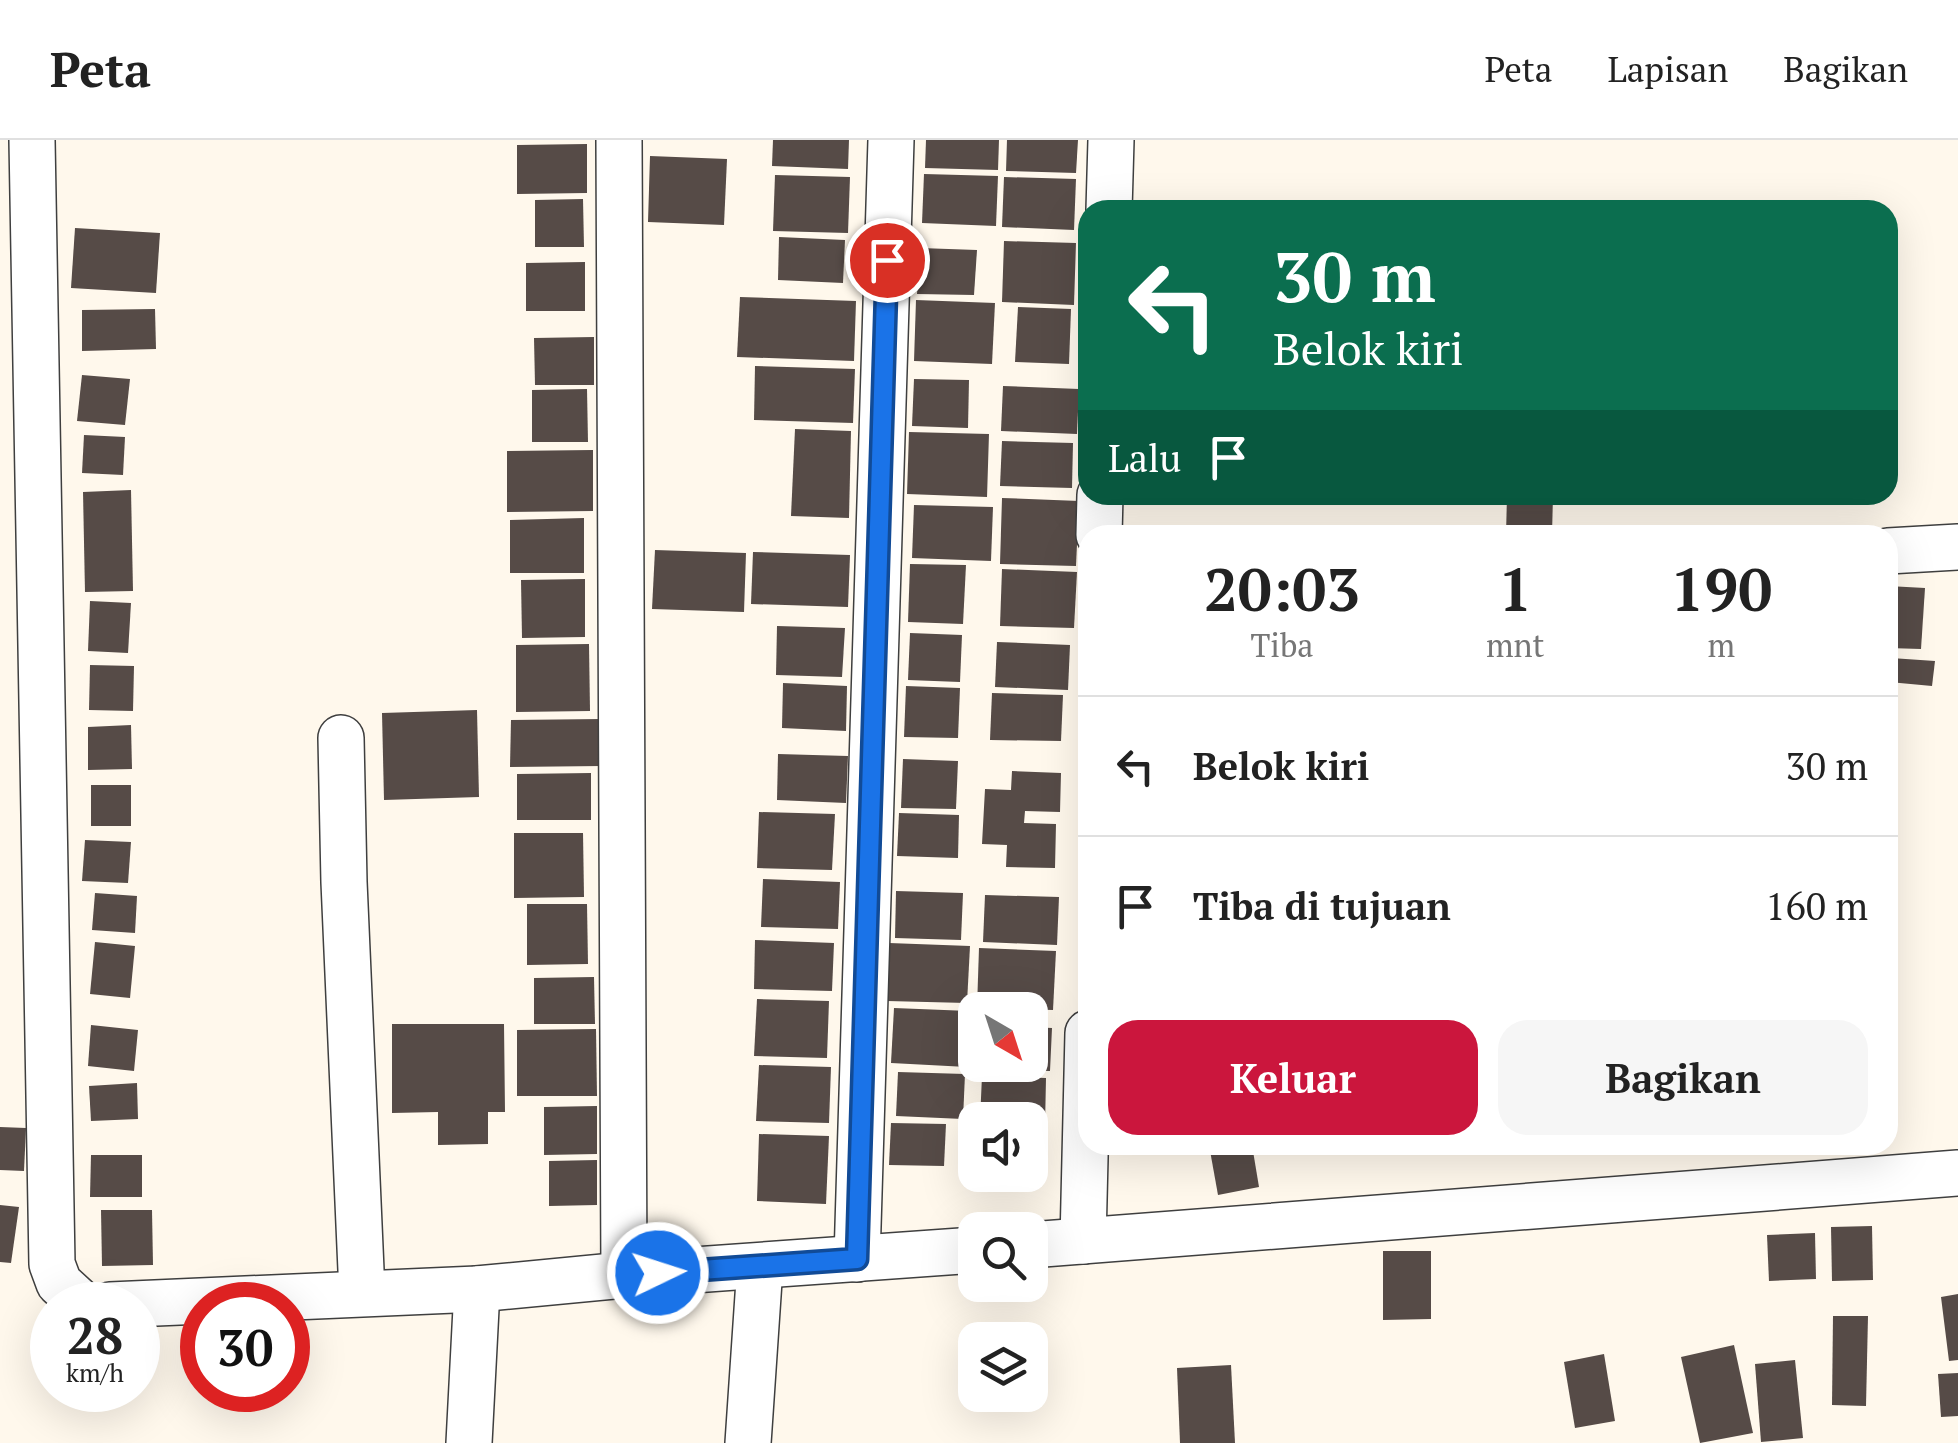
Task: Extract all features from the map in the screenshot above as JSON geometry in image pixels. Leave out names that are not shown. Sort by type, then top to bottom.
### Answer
[{"type":"street","points":[[32,140],[52,1264],[60,1282]]},
{"type":"street","points":[[619,140],[624,1275]]},
{"type":"street","points":[[857,1259],[891,140]]},
{"type":"street","points":[[1109,200],[1112,140]]},
{"type":"street","points":[[1898,550],[1958,546]]},
{"type":"street","points":[[341,738],[362,1293]]},
{"type":"street","points":[[1083,1241],[1085,1155]]},
{"type":"street","points":[[1048,1244],[1958,1173]]},
{"type":"street","points":[[160,1303],[478,1290],[624,1275],[958,1251]]},
{"type":"street","points":[[748,1443],[760,1266]]},
{"type":"street","points":[[469,1443],[478,1290]]},
{"type":"building","points":[[773,140],[849,140],[848,169],[772,166]]},
{"type":"building","points":[[926,140],[999,140],[998,170],[925,168]]},
{"type":"building","points":[[1007,140],[1078,140],[1076,173],[1006,171]]},
{"type":"building","points":[[587,144],[587,193],[517,194],[517,145]]},
{"type":"building","points":[[650,156],[727,159],[724,225],[648,222]]},
{"type":"building","points":[[924,174],[998,176],[996,226],[922,223]]},
{"type":"building","points":[[775,175],[850,177],[848,233],[773,231]]},
{"type":"building","points":[[1004,177],[1076,179],[1074,230],[1002,227]]},
{"type":"building","points":[[583,199],[584,247],[535,247],[535,200]]},
{"type":"building","points":[[75,228],[160,233],[156,293],[71,288]]},
{"type":"building","points":[[779,237],[845,240],[843,283],[778,280]]},
{"type":"building","points":[[1004,241],[1076,243],[1074,305],[1002,302]]},
{"type":"building","points":[[920,248],[977,250],[974,295],[917,294]]},
{"type":"building","points":[[585,262],[585,311],[526,311],[526,263]]},
{"type":"building","points":[[740,297],[856,301],[854,361],[737,357]]},
{"type":"building","points":[[916,300],[995,303],[992,364],[914,361]]},
{"type":"building","points":[[1018,307],[1071,309],[1069,364],[1015,362]]},
{"type":"building","points":[[155,309],[156,349],[82,351],[82,310]]},
{"type":"building","points":[[594,337],[594,385],[535,385],[534,338]]},
{"type":"building","points":[[755,366],[855,369],[853,423],[754,420]]},
{"type":"building","points":[[82,375],[130,379],[125,425],[77,421]]},
{"type":"building","points":[[914,379],[969,380],[968,428],[912,426]]},
{"type":"building","points":[[1003,386],[1078,389],[1077,434],[1001,431]]},
{"type":"building","points":[[587,389],[588,442],[532,442],[532,390]]},
{"type":"building","points":[[795,429],[851,431],[849,518],[791,516]]},
{"type":"building","points":[[909,432],[989,434],[987,497],[907,494]]},
{"type":"building","points":[[84,435],[125,437],[123,475],[82,473]]},
{"type":"building","points":[[1002,441],[1073,443],[1072,488],[1000,486]]},
{"type":"building","points":[[593,450],[593,511],[507,512],[507,451]]},
{"type":"building","points":[[131,490],[133,591],[85,592],[83,492]]},
{"type":"building","points":[[1002,498],[1078,501],[1076,566],[1000,564]]},
{"type":"building","points":[[914,505],[993,507],[991,561],[912,558]]},
{"type":"building","points":[[1507,505],[1553,505],[1552,525],[1506,525]]},
{"type":"building","points":[[584,518],[584,573],[510,573],[510,520]]},
{"type":"building","points":[[655,550],[746,553],[744,612],[652,609]]},
{"type":"building","points":[[753,552],[850,555],[848,607],[751,604]]},
{"type":"building","points":[[910,564],[966,565],[963,624],[908,622]]},
{"type":"building","points":[[1002,569],[1077,572],[1074,628],[1000,626]]},
{"type":"building","points":[[585,579],[585,637],[522,638],[521,580]]},
{"type":"building","points":[[1898,587],[1925,588],[1921,649],[1898,648]]},
{"type":"building","points":[[90,601],[131,603],[128,653],[88,651]]},
{"type":"building","points":[[777,626],[845,628],[842,677],[776,675]]},
{"type":"building","points":[[910,633],[962,635],[960,682],[908,680]]},
{"type":"building","points":[[997,642],[1070,645],[1068,690],[995,687]]},
{"type":"building","points":[[589,644],[590,711],[516,712],[516,645]]},
{"type":"building","points":[[1898,658],[1935,661],[1932,686],[1898,683]]},
{"type":"building","points":[[90,665],[134,666],[133,711],[89,710]]},
{"type":"building","points":[[783,683],[847,686],[846,731],[782,728]]},
{"type":"building","points":[[906,686],[960,688],[958,738],[904,737]]},
{"type":"building","points":[[992,693],[1063,695],[1061,741],[990,740]]},
{"type":"building","points":[[477,710],[479,797],[384,800],[382,713]]},
{"type":"building","points":[[601,719],[602,766],[510,767],[511,720]]},
{"type":"building","points":[[131,725],[132,769],[88,770],[88,727]]},
{"type":"building","points":[[778,754],[848,756],[846,803],[777,800]]},
{"type":"building","points":[[903,759],[958,761],[956,809],[901,808]]},
{"type":"building","points":[[1012,771],[1061,773],[1060,812],[1025,811],[1024,823],[1056,824],[1055,868],[1006,867],[1007,845],[982,844],[985,789],[1011,790]]},
{"type":"building","points":[[591,773],[591,820],[517,820],[517,774]]},
{"type":"building","points":[[91,785],[131,785],[131,826],[91,826]]},
{"type":"building","points":[[759,812],[835,814],[832,870],[757,868]]},
{"type":"building","points":[[899,813],[959,815],[958,858],[897,856]]},
{"type":"building","points":[[514,833],[583,833],[584,897],[514,898]]},
{"type":"building","points":[[85,840],[131,842],[128,883],[82,881]]},
{"type":"building","points":[[763,879],[840,882],[838,929],[761,927]]},
{"type":"building","points":[[896,891],[963,893],[961,940],[895,938]]},
{"type":"building","points":[[95,893],[137,896],[135,933],[92,930]]},
{"type":"building","points":[[985,895],[1059,897],[1057,945],[983,942]]},
{"type":"building","points":[[527,904],[587,904],[588,964],[527,965]]},
{"type":"building","points":[[755,940],[834,943],[832,991],[754,989]]},
{"type":"building","points":[[95,942],[135,946],[130,998],[90,994]]},
{"type":"building","points":[[889,943],[970,946],[968,992],[958,992],[958,1003],[887,1001]]},
{"type":"building","points":[[979,948],[1056,951],[1053,1010],[1048,1010],[1048,992],[978,992]]},
{"type":"building","points":[[594,977],[595,1024],[534,1024],[534,978]]},
{"type":"building","points":[[757,999],[829,1001],[827,1058],[754,1056]]},
{"type":"building","points":[[894,1008],[958,1011],[958,1067],[891,1063]]},
{"type":"building","points":[[392,1024],[504,1024],[505,1112],[488,1112],[488,1144],[438,1145],[438,1112],[392,1113]]},
{"type":"building","points":[[91,1025],[138,1030],[134,1071],[88,1066]]},
{"type":"building","points":[[1048,1028],[1052,1028],[1048,1071]]},
{"type":"building","points":[[596,1029],[597,1096],[517,1096],[517,1030]]},
{"type":"building","points":[[759,1065],[831,1067],[829,1123],[756,1121]]},
{"type":"building","points":[[898,1072],[958,1074],[958,1082],[965,1082],[958,1119],[896,1116]]},
{"type":"building","points":[[982,1082],[1046,1082],[1046,1102],[981,1102]]},
{"type":"building","points":[[137,1083],[138,1119],[91,1121],[89,1086]]},
{"type":"building","points":[[597,1106],[597,1154],[544,1155],[544,1107]]},
{"type":"building","points":[[891,1123],[946,1124],[944,1166],[889,1165]]},
{"type":"building","points":[[0,1127],[26,1128],[24,1171],[0,1170]]},
{"type":"building","points":[[759,1134],[829,1136],[826,1204],[757,1201]]},
{"type":"building","points":[[91,1155],[142,1155],[142,1197],[90,1197]]},
{"type":"building","points":[[1211,1155],[1254,1155],[1259,1187],[1218,1195]]},
{"type":"building","points":[[597,1160],[597,1205],[549,1206],[549,1161]]},
{"type":"building","points":[[0,1205],[19,1207],[11,1263],[0,1262]]},
{"type":"building","points":[[101,1210],[152,1210],[153,1265],[102,1266]]},
{"type":"building","points":[[1872,1226],[1873,1280],[1832,1281],[1831,1227]]},
{"type":"building","points":[[1815,1233],[1816,1279],[1769,1281],[1767,1235]]},
{"type":"building","points":[[1383,1251],[1431,1251],[1431,1319],[1383,1320]]},
{"type":"building","points":[[1958,1294],[1958,1360],[1949,1361],[1941,1297]]},
{"type":"building","points":[[1833,1316],[1868,1316],[1866,1406],[1832,1405]]},
{"type":"building","points":[[1734,1345],[1753,1433],[1700,1443],[1681,1357]]},
{"type":"building","points":[[1604,1354],[1615,1421],[1575,1428],[1564,1362]]},
{"type":"building","points":[[1795,1360],[1803,1438],[1761,1442],[1755,1364]]},
{"type":"building","points":[[1231,1365],[1235,1443],[1180,1443],[1177,1368]]},
{"type":"building","points":[[1958,1373],[1958,1416],[1941,1417],[1938,1374]]},
{"type":"route","points":[[658,1273],[857,1259],[887,260]]}]
